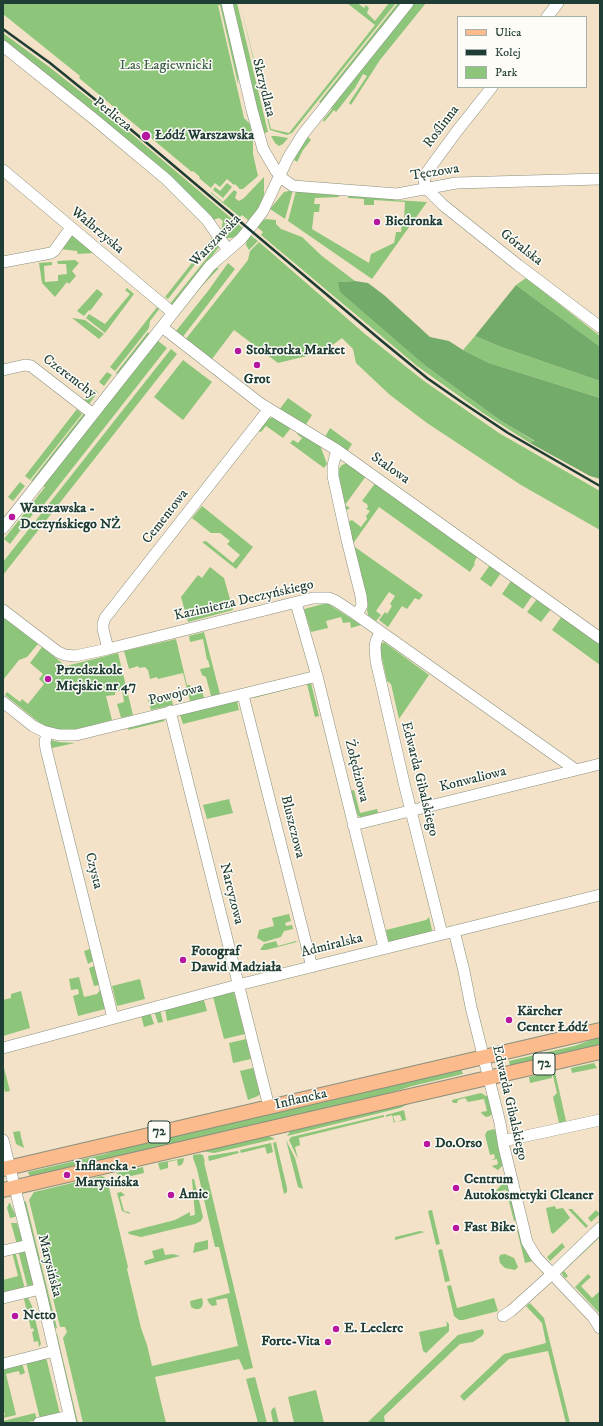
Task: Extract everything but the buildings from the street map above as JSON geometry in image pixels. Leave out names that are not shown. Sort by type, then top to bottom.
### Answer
[{"type":"main road","name":"Inflancka","points":[[6,1168],[600,1030]]},
{"type":"main road","name":"Inflancka","points":[[8,1188],[600,1052]]},
{"type":"street","name":"Skrzydlata","points":[[227,3],[262,147],[270,163],[280,175]]},
{"type":"street","name":"Warszawska","points":[[3,528],[210,266],[245,235],[258,218],[295,147],[305,132],[408,3]]},
{"type":"street","points":[[548,16],[558,3]]},
{"type":"street","name":"Perlicza","points":[[3,46],[166,179],[207,220],[228,250]]},
{"type":"street","name":"Roślinna","points":[[426,188],[424,180],[427,172],[491,88]]},
{"type":"street","name":"Wałbrzyska","points":[[3,170],[70,228],[173,313]]},
{"type":"street","name":"Tęczowa","points":[[280,175],[288,183],[297,187],[394,194],[456,183],[600,179]]},
{"type":"street","name":"Góralska","points":[[426,188],[439,202],[454,214],[600,327]]},
{"type":"street","points":[[3,262],[51,253],[70,228]]},
{"type":"street","name":"Stalowa","points":[[162,327],[269,409],[337,450],[600,638]]},
{"type":"street","name":"Czeremchy","points":[[3,370],[25,365],[32,366],[93,414]]},
{"type":"street","name":"Cementowa","points":[[108,649],[103,629],[105,618],[269,409]]},
{"type":"street","points":[[337,450],[333,465],[333,476],[361,596],[362,605],[357,615]]},
{"type":"street","name":"Kazimierza Deczyńskiego","points":[[3,610],[62,654],[75,656],[317,598],[329,598],[357,615],[576,770]]},
{"type":"street","name":"Żołędziowa","points":[[296,603],[316,676],[384,948]]},
{"type":"street","name":"Edwarda Gibalskiego","points":[[380,632],[376,642],[375,652],[411,810],[442,934]]},
{"type":"street","name":"Powojowa","points":[[3,702],[33,726],[47,733],[76,735],[316,676]]},
{"type":"street","name":"Bluszczowa","points":[[243,695],[312,966]]},
{"type":"street","name":"Narcyzowa","points":[[170,712],[269,1107]]},
{"type":"street","name":"Czysta","points":[[47,733],[45,742],[46,750],[114,1018]]},
{"type":"street","name":"Konwaliowa","points":[[353,825],[600,764]]},
{"type":"street","name":"Admiralska","points":[[3,1048],[312,966],[600,895]]},
{"type":"street","name":"Edwarda Gibalskiego","points":[[454,931],[527,1242],[532,1252],[593,1317],[600,1328]]},
{"type":"street","points":[[503,1142],[600,1120]]},
{"type":"street","name":"Marysińska","points":[[3,1140],[8,1188],[29,1245],[70,1419]]},
{"type":"street","points":[[503,1316],[511,1311],[552,1274],[600,1228]]},
{"type":"street","points":[[3,1251],[29,1245]]},
{"type":"street","points":[[3,1298],[40,1289]]},
{"type":"street","points":[[3,1364],[54,1351]]},
{"type":"street","points":[[38,1423],[70,1419]]},
{"type":"green space","name":"Las Łagiewnicki","points":[[3,3],[223,3],[239,72],[238,84],[220,5],[218,5],[244,118],[250,124],[253,141],[253,154],[258,176],[243,189],[239,189],[235,184],[234,185],[227,179],[220,187],[215,183],[211,188],[193,171],[192,172],[79,78],[80,76],[3,14]]},
{"type":"green space","points":[[231,3],[237,3],[268,132],[264,133],[256,109]]},
{"type":"green space","points":[[240,3],[271,129],[289,133],[375,25],[347,3],[360,3],[359,4],[364,8],[366,5],[369,8],[367,13],[375,21],[389,3],[396,3],[292,133],[287,135],[270,130]]},
{"type":"green space","points":[[398,3],[402,3],[322,104],[319,102]]},
{"type":"green space","points":[[413,3],[426,3],[380,60],[351,105],[349,103],[367,76],[363,74],[355,88],[336,112],[334,110],[324,122],[323,120],[332,109],[330,107]]},
{"type":"green space","points":[[3,33],[95,103],[244,229],[248,224],[246,223],[248,220],[242,215],[240,217],[211,192],[223,202],[234,190],[237,192],[235,198],[239,201],[244,198],[264,177],[264,194],[261,206],[242,233],[232,238],[220,236],[223,221],[219,218],[211,221],[164,174],[118,135],[67,97],[3,44]]},
{"type":"green space","points":[[271,136],[288,138],[279,146],[275,143]]},
{"type":"green space","points":[[307,136],[311,140],[303,150],[297,162],[294,160]]},
{"type":"green space","points":[[227,183],[232,187],[223,198],[213,190],[215,187],[220,191]]},
{"type":"green space","points":[[293,190],[285,219],[270,209],[284,192]]},
{"type":"green space","points":[[296,191],[338,195],[339,197],[315,198],[314,204],[320,204],[319,212],[314,212],[312,229],[369,263],[371,254],[394,243],[396,232],[401,232],[402,219],[404,219],[405,202],[374,200],[374,205],[364,205],[364,199],[348,197],[351,195],[394,197],[394,200],[427,202],[372,279],[288,221]]},
{"type":"green space","points":[[266,219],[276,220],[276,224],[281,229],[302,237],[322,256],[355,281],[338,282],[427,367],[501,421],[536,442],[530,443],[483,413],[417,366],[261,235],[263,232],[257,227]]},
{"type":"green space","points":[[214,235],[214,240],[168,299],[165,297]]},
{"type":"green space","points":[[250,235],[258,241],[249,250],[246,245],[247,239]]},
{"type":"green space","points":[[71,236],[74,236],[94,253],[78,254],[77,251],[60,249]]},
{"type":"green space","points":[[259,242],[365,334],[424,381],[499,433],[600,491],[600,530],[521,485],[427,423],[390,395],[356,363],[353,349],[342,338],[319,355],[315,354],[278,363],[234,330],[212,359],[185,340],[248,260],[250,251]]},
{"type":"green space","points":[[218,244],[219,247],[174,305],[169,305]]},
{"type":"green space","points":[[75,260],[79,263],[72,271],[76,276],[69,284],[67,282],[55,297],[42,283],[39,263],[52,262],[52,265],[44,266],[45,282],[58,281],[58,275],[67,274],[66,264],[58,264],[57,261]]},
{"type":"green space","points":[[228,263],[235,269],[182,338],[176,331]]},
{"type":"green space","points":[[219,268],[202,286],[170,326],[213,269]]},
{"type":"green space","points":[[526,278],[600,336],[600,349],[599,346],[516,285]]},
{"type":"green space","points":[[355,281],[368,283],[384,295],[430,337],[449,341],[489,363],[600,398],[600,479],[590,476],[530,443],[535,441],[501,421],[427,367],[340,292],[338,282]]},
{"type":"green space","points":[[516,285],[599,346],[600,381],[501,347],[475,336]]},
{"type":"green space","points":[[127,288],[134,294],[105,333],[86,318],[89,314],[105,324],[130,294],[125,290]]},
{"type":"green space","points":[[97,289],[103,294],[90,311],[89,310],[84,316],[77,311]]},
{"type":"green space","points":[[158,306],[160,308],[150,321],[149,328],[115,371],[110,367]]},
{"type":"green space","points":[[72,318],[85,320],[104,334],[99,339]]},
{"type":"green space","points":[[148,332],[150,335],[118,375],[116,373]]},
{"type":"green space","points":[[475,336],[501,347],[600,381],[600,398],[489,363],[463,350]]},
{"type":"green space","points":[[157,340],[167,348],[38,512],[36,510],[10,544],[4,539],[45,487],[42,485]]},
{"type":"green space","points":[[171,349],[177,354],[3,575],[3,562]]},
{"type":"green space","points":[[183,360],[212,382],[183,420],[154,397]]},
{"type":"green space","points":[[107,372],[112,375],[104,386],[99,382]]},
{"type":"green space","points":[[93,389],[98,392],[89,404],[84,400]]},
{"type":"green space","points":[[288,398],[312,415],[305,426],[279,410]]},
{"type":"green space","points":[[77,409],[82,414],[30,480],[25,476]]},
{"type":"green space","points":[[85,412],[86,415],[34,483],[31,481]]},
{"type":"green space","points":[[268,418],[275,418],[289,426],[290,429],[283,438],[266,426],[261,432],[258,431]]},
{"type":"green space","points":[[330,428],[352,444],[347,452],[325,437]]},
{"type":"green space","points":[[299,431],[320,445],[327,464],[324,468],[290,443],[293,440],[298,443],[302,438],[297,434]]},
{"type":"green space","points":[[347,463],[366,476],[345,505],[350,508],[345,511],[337,471],[342,465]]},
{"type":"green space","points":[[20,482],[25,486],[13,501],[8,497]]},
{"type":"green space","points":[[376,482],[478,555],[470,572],[379,507],[352,545],[347,522],[352,520],[361,527],[367,519],[366,516],[370,511],[366,509],[368,507],[367,504],[362,501]]},
{"type":"green space","points":[[202,506],[253,547],[236,569],[202,542],[206,541],[233,563],[240,555],[227,544],[230,541],[220,533],[211,533],[192,518]]},
{"type":"green space","points":[[352,545],[423,595],[419,600],[415,598],[407,609],[402,606],[388,627],[379,620],[385,612],[387,614],[392,606],[390,604],[395,596],[389,592],[376,611],[381,615],[376,621],[368,615],[368,604]]},
{"type":"green space","points":[[490,565],[501,573],[491,587],[480,579]]},
{"type":"green space","points":[[210,567],[224,578],[233,610],[188,622],[181,597],[198,575],[202,578]]},
{"type":"green space","points":[[511,581],[532,596],[523,609],[502,594]]},
{"type":"green space","points":[[537,599],[551,609],[541,622],[527,612]]},
{"type":"green space","points":[[327,603],[361,625],[351,628],[350,622],[343,623],[341,617],[326,621],[328,628],[311,632],[304,609]]},
{"type":"green space","points":[[3,616],[38,644],[27,657],[19,660],[3,680]]},
{"type":"green space","points":[[562,616],[600,643],[600,665],[552,630]]},
{"type":"green space","points":[[204,632],[220,694],[211,696],[206,677],[202,675],[200,669],[210,667],[207,660],[203,639],[190,642],[189,636]]},
{"type":"green space","points":[[176,639],[187,685],[190,685],[193,693],[202,691],[204,698],[190,701],[183,673],[158,679],[157,677],[150,679],[148,670],[145,667],[139,668],[138,666],[129,669],[124,651]]},
{"type":"green space","points":[[384,642],[429,675],[399,719],[391,684],[387,681],[381,654],[380,645]]},
{"type":"green space","name":"Przedszkole Miejskie nr 47","points":[[42,647],[66,666],[118,653],[133,715],[121,718],[117,704],[124,702],[122,690],[115,692],[115,695],[106,696],[112,720],[74,730],[51,728],[41,724],[5,695],[7,692],[20,702],[22,699],[28,704],[44,684],[39,679],[43,674],[30,663]]},
{"type":"green space","points":[[309,682],[311,683],[319,716],[315,717],[307,684],[254,698],[255,695]]},
{"type":"green space","points":[[171,695],[173,705],[151,710],[148,700],[160,696]]},
{"type":"green space","points":[[237,701],[239,710],[183,724],[180,715],[182,713]]},
{"type":"green space","points":[[162,718],[165,721],[128,730],[129,726]]},
{"type":"green space","points":[[50,740],[59,742],[75,743],[52,748]]},
{"type":"green space","points":[[354,790],[360,813],[377,809],[378,813],[361,817],[358,816],[351,791]]},
{"type":"green space","points":[[229,799],[233,813],[207,819],[203,805]]},
{"type":"green space","points":[[289,914],[291,921],[285,923],[286,926],[292,925],[293,929],[284,931],[281,937],[264,942],[257,938],[259,930],[274,926],[272,918]]},
{"type":"green space","points":[[429,917],[432,930],[430,933],[390,942],[388,940],[386,930],[426,920]]},
{"type":"green space","points":[[276,941],[278,946],[297,942],[266,950],[260,950],[264,944]]},
{"type":"green space","points":[[90,949],[93,961],[88,964],[84,951]]},
{"type":"green space","points":[[94,966],[99,985],[94,986],[89,968]]},
{"type":"green space","points":[[79,977],[84,997],[97,994],[100,990],[105,1009],[78,1016],[73,996],[79,994],[78,989],[71,990],[69,979]]},
{"type":"green space","points":[[140,979],[145,999],[117,1006],[112,986]]},
{"type":"green space","points":[[21,991],[30,1028],[3,1036],[3,1000],[11,998],[11,994]]},
{"type":"green space","points":[[234,992],[245,1034],[224,1039],[213,997]]},
{"type":"green space","points":[[204,1000],[207,1011],[167,1021],[165,1008]]},
{"type":"green space","points":[[160,1009],[163,1022],[158,1023],[154,1011]]},
{"type":"green space","points":[[150,1012],[154,1024],[144,1027],[141,1015]]},
{"type":"green space","points":[[600,1037],[600,1046],[510,1066],[509,1061],[574,1046]]},
{"type":"green space","points":[[246,1039],[251,1059],[233,1063],[229,1043]]},
{"type":"green space","points":[[594,1063],[597,1068],[572,1073],[571,1068]]},
{"type":"green space","points":[[3,1064],[10,1091],[5,1092],[3,1084]]},
{"type":"green space","points":[[253,1068],[260,1094],[248,1100],[240,1071]]},
{"type":"green space","points":[[461,1069],[463,1074],[412,1086],[375,1098],[30,1177],[28,1172],[105,1154],[129,1146]]},
{"type":"green space","points":[[551,1072],[552,1078],[530,1083],[529,1077]]},
{"type":"green space","points":[[552,1072],[555,1072],[566,1121],[559,1123],[553,1097],[557,1093]]},
{"type":"green space","points":[[481,1093],[486,1096],[488,1095],[492,1114],[490,1116],[486,1117],[481,1112],[487,1111],[484,1099],[468,1102],[465,1098],[458,1100],[457,1103],[452,1102],[452,1100]]},
{"type":"green space","points":[[412,1102],[400,1108],[287,1136],[291,1130]]},
{"type":"green space","points":[[404,1110],[406,1120],[397,1122],[402,1120],[400,1115],[393,1116],[394,1123],[392,1115],[386,1117],[386,1115]]},
{"type":"green space","points":[[384,1115],[384,1117],[299,1138],[300,1145],[295,1147],[298,1159],[289,1140],[291,1137]]},
{"type":"green space","points":[[494,1129],[496,1131],[503,1165],[498,1170],[492,1166],[498,1164],[497,1159],[491,1160],[495,1158],[494,1154],[490,1155],[485,1135],[487,1131]]},
{"type":"green space","points":[[20,1131],[24,1148],[16,1144],[13,1132]]},
{"type":"green space","points":[[266,1136],[275,1139],[214,1153],[201,1151]]},
{"type":"green space","points":[[286,1140],[295,1158],[303,1189],[298,1187]]},
{"type":"green space","points":[[276,1142],[287,1188],[287,1192],[284,1194],[273,1143]]},
{"type":"green space","points":[[271,1143],[273,1152],[267,1154],[265,1147],[241,1153],[240,1150]]},
{"type":"green space","points":[[238,1151],[239,1153],[209,1161],[208,1156]]},
{"type":"green space","points":[[193,1155],[203,1155],[205,1162],[253,1368],[244,1370],[239,1359],[155,1377],[166,1423],[83,1423],[63,1338],[67,1332],[65,1327],[60,1327],[29,1200],[34,1192],[102,1176],[107,1179],[141,1328],[152,1366],[238,1346],[227,1298],[216,1300],[217,1305],[212,1306],[207,1299],[230,1293],[219,1247],[215,1247],[197,1169],[193,1158]]},
{"type":"green space","points":[[184,1158],[181,1165],[178,1166],[177,1160],[168,1162],[168,1168],[160,1170],[158,1163]]},
{"type":"green space","points":[[143,1167],[144,1173],[127,1177],[116,1173]]},
{"type":"green space","points":[[192,1179],[194,1179],[203,1217],[201,1221],[195,1224],[141,1237],[129,1234],[128,1232],[175,1220],[190,1212],[190,1216],[195,1215]]},
{"type":"green space","points":[[503,1183],[508,1185],[517,1220],[514,1221],[506,1190],[495,1192]]},
{"type":"green space","points":[[121,1192],[125,1195],[120,1197],[124,1211],[129,1212],[130,1214],[122,1211],[117,1193]]},
{"type":"green space","points":[[24,1201],[26,1202],[57,1328],[54,1329],[23,1204]]},
{"type":"green space","points":[[9,1203],[16,1216],[15,1217],[10,1218],[7,1208]]},
{"type":"green space","points":[[555,1206],[556,1209],[563,1208],[570,1218],[553,1234],[551,1232],[546,1208]]},
{"type":"green space","points":[[568,1209],[572,1209],[588,1226],[586,1228]]},
{"type":"green space","points":[[432,1210],[440,1244],[436,1245],[428,1211]]},
{"type":"green space","points":[[596,1210],[600,1214],[591,1222],[588,1218]]},
{"type":"green space","points":[[11,1223],[17,1223],[23,1243],[17,1245]]},
{"type":"green space","points":[[517,1230],[520,1231],[533,1261],[525,1263]]},
{"type":"green space","points":[[420,1231],[425,1232],[395,1240],[395,1237]]},
{"type":"green space","points":[[600,1233],[600,1237],[564,1271],[568,1276],[566,1278],[564,1277],[561,1272]]},
{"type":"green space","points":[[208,1240],[208,1249],[193,1253],[195,1243]]},
{"type":"green space","points":[[562,1243],[565,1247],[550,1261],[547,1257]]},
{"type":"green space","points":[[163,1248],[165,1255],[173,1254],[180,1256],[145,1265],[144,1261],[154,1258],[152,1251]]},
{"type":"green space","points":[[442,1249],[450,1281],[445,1282],[438,1250]]},
{"type":"green space","points":[[18,1250],[25,1250],[34,1286],[28,1289]]},
{"type":"green space","points":[[15,1251],[25,1289],[4,1295],[3,1280],[18,1276],[12,1252]]},
{"type":"green space","points":[[505,1254],[514,1258],[518,1267],[515,1270],[505,1268],[500,1263],[500,1255]]},
{"type":"green space","points":[[588,1274],[591,1277],[581,1286],[592,1298],[600,1291],[600,1314],[575,1287]]},
{"type":"green space","points":[[451,1285],[457,1308],[494,1298],[498,1311],[459,1320],[454,1316],[447,1286]]},
{"type":"green space","points":[[27,1296],[32,1306],[41,1344],[39,1347],[38,1341],[34,1342],[32,1332],[34,1331],[33,1328],[31,1329],[24,1299]]},
{"type":"green space","points":[[202,1298],[202,1307],[195,1309],[191,1307],[190,1301]]},
{"type":"green space","points":[[530,1303],[544,1318],[570,1423],[566,1423],[548,1351],[509,1359],[464,1401],[460,1396],[504,1354],[546,1343],[542,1323],[526,1306]]},
{"type":"green space","points":[[446,1321],[449,1324],[449,1331],[426,1353],[423,1351],[419,1332],[447,1326]]},
{"type":"green space","points":[[483,1329],[484,1333],[482,1336],[473,1342],[460,1344],[384,1416],[385,1423],[367,1423],[458,1335]]},
{"type":"green space","points":[[57,1334],[78,1423],[75,1423],[55,1335]]},
{"type":"green space","points":[[46,1357],[60,1414],[40,1419],[26,1362]]},
{"type":"green space","points":[[22,1363],[25,1373],[20,1375],[19,1371],[6,1374],[16,1415],[3,1418],[3,1415],[5,1415],[3,1408],[3,1368]]},
{"type":"green space","points":[[255,1377],[267,1423],[258,1423],[246,1379]]},
{"type":"green space","points":[[316,1390],[324,1423],[294,1423],[288,1397]]},
{"type":"green space","points":[[275,1407],[279,1423],[273,1423],[271,1412]]},
{"type":"green space","points":[[35,1413],[37,1420],[24,1423],[3,1423],[3,1421]]},
{"type":"railway","points":[[3,29],[50,63],[97,101],[427,378],[508,433],[600,486]]},
{"type":"place","name":"Łódź Warszawska","points":[[146,136]]},
{"type":"place","name":"Biedronka","points":[[377,222]]},
{"type":"place","name":"Stokrotka Market","points":[[238,351]]},
{"type":"place","name":"Grot","points":[[257,365]]},
{"type":"place","name":"Warszawska - Deczyńskiego NŻ","points":[[12,517]]},
{"type":"place","name":"Przedszkole Miejskie nr 47","points":[[48,679]]},
{"type":"place","name":"Fotograf Dawid Madziała","points":[[183,960]]},
{"type":"place","name":"Kärcher Center Łódź","points":[[509,1020]]},
{"type":"place","name":"Do.Orso","points":[[427,1144]]},
{"type":"place","name":"Inflancka - Marysińska","points":[[67,1175]]},
{"type":"place","name":"Centrum Autokosmetyki Cleaner","points":[[456,1188]]},
{"type":"place","name":"Amic","points":[[171,1195]]},
{"type":"place","name":"Fast Bike","points":[[456,1228]]},
{"type":"place","name":"Netto","points":[[15,1316]]},
{"type":"place","name":"E. Leclerc","points":[[336,1329]]},
{"type":"place","name":"Forte-Vita","points":[[328,1342]]}]
